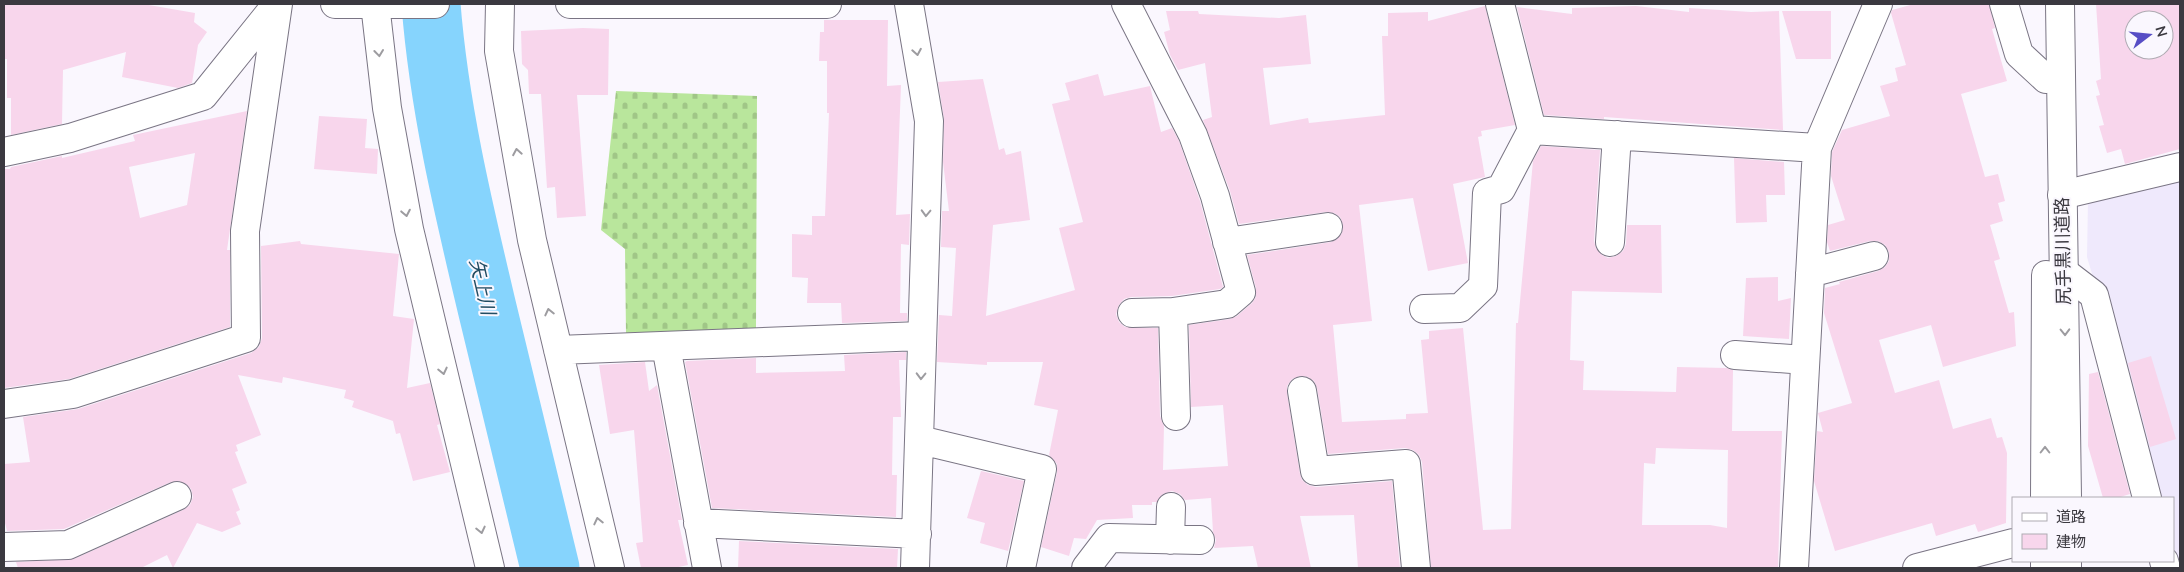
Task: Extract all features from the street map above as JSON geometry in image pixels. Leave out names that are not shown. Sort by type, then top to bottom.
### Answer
[{"type":"street","points":[[4,152],[70,138],[204,96],[277,4]]},
{"type":"street","points":[[4,404],[73,394],[246,338],[245,231],[277,4]]},
{"type":"street","points":[[335,4],[435,4]]},
{"type":"street","points":[[375,4],[386,108],[409,229],[490,568]]},
{"type":"street","points":[[500,4],[499,51],[532,240],[610,568]]},
{"type":"street","points":[[570,4],[827,4]]},
{"type":"street","points":[[909,4],[929,121],[915,568]]},
{"type":"street","points":[[1126,4],[1193,135],[1215,196],[1240,292],[1226,304],[1173,312],[1132,312]]},
{"type":"street","points":[[1424,310],[1460,308],[1483,286],[1487,193],[1501,189],[1532,130],[1500,4]]},
{"type":"street","points":[[1794,568],[1818,148],[1878,4]]},
{"type":"street","points":[[2004,4],[2019,54],[2046,79]]},
{"type":"street","name":"尻手黒川道路","points":[[2045,497],[2046,4]]},
{"type":"street","name":"尻手黒川道路","points":[[2060,4],[2067,497]]},
{"type":"street","points":[[1532,130],[1818,148]]},
{"type":"street","points":[[1610,242],[1617,135]]},
{"type":"street","points":[[2062,196],[2180,167]]},
{"type":"street","points":[[1227,242],[1328,227]]},
{"type":"street","points":[[1810,274],[1874,256]]},
{"type":"street","points":[[2064,272],[2094,295],[2147,497]]},
{"type":"street","points":[[1173,312],[1176,416]]},
{"type":"street","points":[[558,350],[922,336]]},
{"type":"street","points":[[666,346],[707,568]]},
{"type":"street","points":[[1736,355],[1805,360]]},
{"type":"street","points":[[1302,391],[1315,470],[1406,464],[1416,568]]},
{"type":"street","points":[[920,440],[1042,470],[1021,568]]},
{"type":"street","points":[[4,547],[68,544],[177,496]]},
{"type":"street","points":[[1170,540],[1171,507]]},
{"type":"street","points":[[698,523],[917,534]]},
{"type":"street","points":[[1086,568],[1109,538],[1200,540]]},
{"type":"street","points":[[1917,568],[2012,543]]},
{"type":"shaded area","points":[[2180,178],[2180,568],[2174,549],[2174,497],[2159,497],[2087,257],[2088,200]]},
{"type":"green space","points":[[616,91],[757,96],[756,328],[626,333],[625,249],[601,230]]},
{"type":"building","points":[[4,4],[143,4],[195,13],[194,22],[207,32],[198,45],[192,83],[178,88],[122,77],[126,52],[63,70],[62,124],[11,135],[11,98],[7,98],[7,59],[4,59]]},
{"type":"building","points":[[1914,4],[1989,4],[1995,28],[1992,29],[2007,81],[1961,94],[1985,177],[1998,174],[2005,201],[1998,203],[2003,221],[1990,225],[2000,259],[1994,261],[2009,313],[2014,312],[2016,346],[1943,367],[1931,325],[1879,340],[1895,393],[1939,380],[1953,429],[1991,418],[1997,438],[2002,437],[2007,453],[2006,523],[1978,532],[1975,524],[1936,536],[1932,523],[1835,551],[1814,481],[1817,431],[1823,432],[1818,413],[1852,403],[1824,313],[1825,288],[1878,271],[1885,267],[1889,261],[1889,252],[1885,245],[1878,241],[1870,241],[1830,251],[1827,242],[1828,225],[1845,220],[1831,176],[1832,152],[1842,130],[1890,116],[1880,86],[1898,81],[1895,68],[1906,65],[1891,13],[1892,10]]},
{"type":"building","points":[[2096,4],[2180,4],[2180,149],[2125,164],[2121,149],[2107,153],[2099,126],[2104,125],[2096,96],[2100,95],[2096,81],[2101,79]]},
{"type":"building","points":[[1485,6],[1515,125],[1481,131],[1482,136],[1478,137],[1485,177],[1453,184],[1468,263],[1428,271],[1413,198],[1359,205],[1372,321],[1333,325],[1342,422],[1406,419],[1406,414],[1428,413],[1421,340],[1429,339],[1429,331],[1463,328],[1483,530],[1511,529],[1516,323],[1518,323],[1533,161],[1541,146],[1600,150],[1594,241],[1596,248],[1602,255],[1608,258],[1616,256],[1623,251],[1626,244],[1627,225],[1661,225],[1662,293],[1572,291],[1570,360],[1584,361],[1583,390],[1676,392],[1677,367],[1727,368],[1733,370],[1732,431],[1782,431],[1778,568],[1431,568],[1422,462],[1419,455],[1413,450],[1405,448],[1328,454],[1317,388],[1314,381],[1308,377],[1300,376],[1292,379],[1287,386],[1287,393],[1302,480],[1308,485],[1316,487],[1392,481],[1400,568],[1358,568],[1354,515],[1300,516],[1311,568],[1258,568],[1253,546],[1214,548],[1216,540],[1213,532],[1211,498],[1185,500],[1180,494],[1172,491],[1163,494],[1157,502],[1152,502],[1152,505],[1132,505],[1133,518],[1097,520],[1086,539],[1074,538],[1069,556],[1041,547],[1057,472],[1057,464],[1049,455],[1058,410],[1034,405],[1043,362],[987,362],[987,365],[937,362],[939,315],[952,316],[956,248],[941,247],[942,211],[949,211],[943,162],[944,119],[938,82],[983,79],[999,150],[1004,148],[1006,155],[1021,151],[1030,220],[993,225],[986,316],[1075,290],[1059,228],[1083,222],[1052,104],[1070,100],[1065,83],[1098,74],[1104,96],[1150,86],[1161,132],[1172,128],[1179,141],[1200,201],[1223,287],[1172,296],[1131,297],[1124,299],[1119,305],[1116,314],[1119,322],[1125,327],[1158,328],[1160,416],[1164,426],[1163,470],[1228,466],[1223,405],[1191,407],[1189,325],[1230,319],[1237,316],[1252,303],[1256,297],[1256,288],[1247,255],[1331,242],[1342,233],[1343,225],[1340,217],[1334,213],[1326,212],[1239,224],[1230,191],[1203,120],[1212,117],[1205,63],[1178,70],[1170,55],[1164,32],[1170,30],[1166,11],[1198,11],[1199,14],[1279,18],[1306,15],[1311,64],[1263,68],[1270,125],[1308,118],[1309,123],[1385,115],[1382,36],[1388,36],[1388,13],[1428,12],[1428,21]],"holes":[[[1656,448],[1728,450],[1727,528],[1710,525],[1642,525],[1644,463],[1655,464]]]},
{"type":"building","points":[[1636,6],[1689,12],[1689,8],[1751,12],[1779,11],[1783,130],[1604,117],[1604,119],[1544,115],[1517,7],[1572,14],[1572,8]]},
{"type":"building","points":[[1782,11],[1831,11],[1831,59],[1796,59]]},
{"type":"building","points":[[824,20],[888,20],[887,86],[901,85],[896,215],[910,214],[909,245],[901,244],[900,313],[907,313],[907,321],[842,323],[841,303],[807,303],[808,278],[792,277],[792,234],[812,235],[812,216],[825,216],[829,113],[827,113],[827,61],[819,61],[820,32],[824,32]]},
{"type":"building","points":[[583,28],[609,29],[608,95],[577,95],[586,216],[557,218],[555,187],[547,188],[541,94],[529,94],[528,70],[522,64],[521,31]]},
{"type":"building","points":[[247,111],[227,250],[230,250],[230,327],[69,379],[4,388],[4,169],[135,141],[133,135]],"holes":[[[195,153],[187,205],[140,218],[129,167]]]},
{"type":"building","points":[[319,116],[367,119],[365,148],[378,149],[377,174],[314,169]]},
{"type":"building","points":[[1734,158],[1784,162],[1785,195],[1766,195],[1767,222],[1736,223]]},
{"type":"building","points":[[300,241],[301,244],[399,254],[393,316],[414,319],[407,388],[430,383],[440,424],[437,425],[450,472],[413,481],[400,433],[396,434],[393,421],[352,407],[354,401],[344,398],[346,390],[283,377],[282,383],[238,375],[261,435],[236,445],[238,451],[235,452],[247,483],[232,489],[240,510],[236,512],[241,524],[222,532],[197,523],[173,568],[167,555],[141,568],[18,568],[16,562],[74,559],[183,510],[190,505],[193,497],[191,489],[186,484],[179,481],[171,482],[64,529],[7,531],[4,519],[4,464],[30,462],[23,417],[78,409],[251,353],[259,347],[262,338],[261,246]]},
{"type":"building","points":[[1778,277],[1778,301],[1791,298],[1789,339],[1743,336],[1746,278]]},
{"type":"building","points":[[906,352],[906,360],[899,360],[901,417],[893,417],[892,475],[897,475],[896,517],[712,508],[685,362],[756,358],[756,373],[845,371],[844,355]]},
{"type":"building","points":[[2151,356],[2176,439],[2150,447],[2128,363]]},
{"type":"building","points":[[645,362],[649,391],[657,385],[682,520],[678,520],[688,565],[674,568],[641,568],[636,543],[643,542],[634,430],[610,434],[599,365]]},
{"type":"building","points":[[2098,372],[2130,494],[2120,497],[2103,497],[2088,446],[2089,374]]},
{"type":"building","points":[[981,471],[1024,481],[1008,551],[980,543],[985,523],[967,518]]},
{"type":"building","points":[[739,541],[898,549],[897,568],[738,568]]},
{"type":"waterway","name":"矢上川","points":[[431,4],[440,81],[461,195],[550,568]]}]
